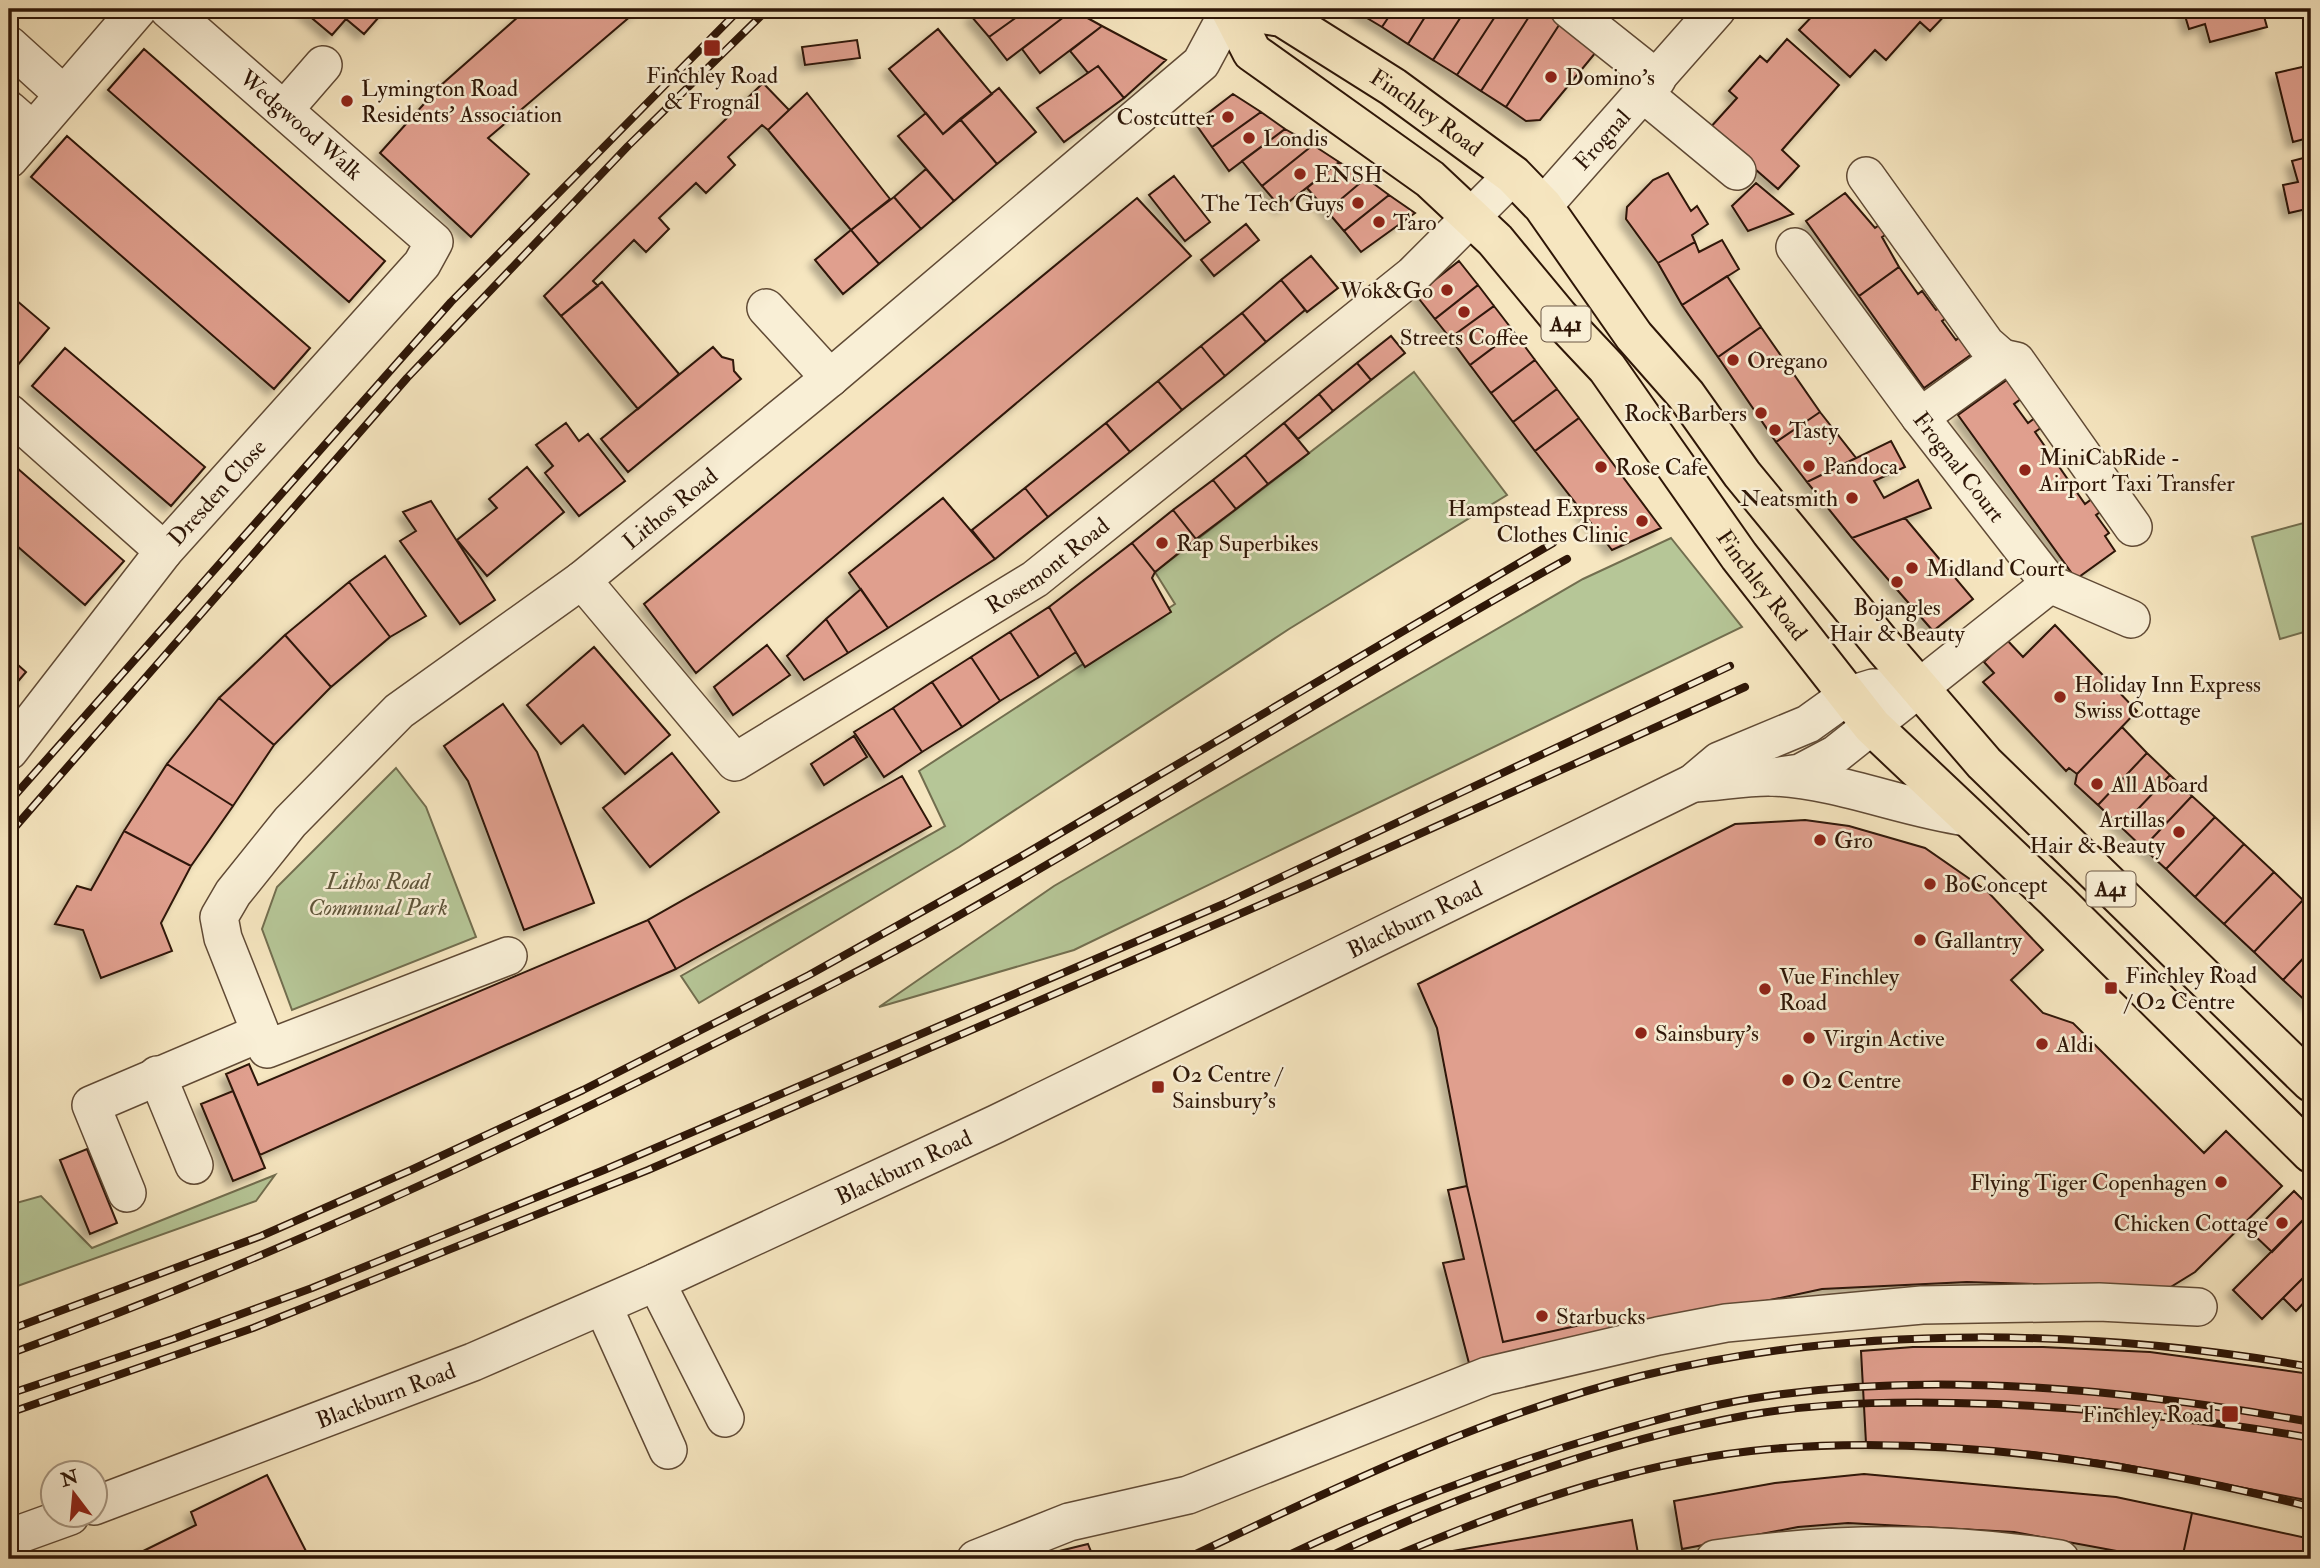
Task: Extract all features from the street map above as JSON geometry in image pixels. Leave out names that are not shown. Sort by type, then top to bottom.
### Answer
[{"type":"highway","name":"Finchley Road","points":[[1230,9],[1282,17],[1393,87],[1513,176],[1543,206],[1634,336],[1686,395],[1742,474],[1984,763],[2311,1082]]},
{"type":"highway","name":"Finchley Road","points":[[1230,9],[1252,52],[1430,179],[1471,216],[1607,368],[1739,556],[1872,726],[2056,900],[2311,1153]]},
{"type":"street","points":[[9,159],[21,120],[63,94],[138,9]]},
{"type":"street","name":"Wedgwood Walk","points":[[168,9],[434,242]]},
{"type":"street","name":"Lithos Road","points":[[263,1041],[223,938],[219,916],[233,893],[290,822],[399,711],[582,580],[830,378],[1201,63],[1230,9]]},
{"type":"street","points":[[1569,9],[1737,171]]},
{"type":"street","name":"Frognal","points":[[1543,206],[1651,87],[1717,9]]},
{"type":"street","points":[[9,46],[63,94]]},
{"type":"street","points":[[284,110],[323,65]]},
{"type":"street","name":"Rosemont Road","points":[[582,580],[735,762],[1035,579],[1413,275],[1513,176]]},
{"type":"street","points":[[1866,176],[1986,344],[2003,358],[2016,361],[2133,527]]},
{"type":"street","name":"Dresden Close","points":[[9,751],[164,551],[422,264],[434,242]]},
{"type":"street","name":"Frognal Court","points":[[1795,247],[1920,417],[2050,584]]},
{"type":"street","points":[[766,308],[830,378]]},
{"type":"street","points":[[1920,417],[2003,358]]},
{"type":"street","points":[[9,413],[164,551]]},
{"type":"street","points":[[1919,688],[2050,584],[2131,620]]},
{"type":"street","name":"Blackburn Road","points":[[108,1501],[473,1362],[603,1306],[996,1124],[1693,783],[1719,761],[1808,724],[1847,696],[1873,688],[1919,688]]},
{"type":"street","name":"Blackburn Road","points":[[1693,783],[1773,777],[1816,766],[1919,688]]},
{"type":"street","name":"Blackburn Road","points":[[1773,777],[1849,788],[1930,812],[1967,817]]},
{"type":"street","points":[[127,1193],[91,1104],[158,1075],[508,956]]},
{"type":"street","points":[[158,1075],[194,1166]]},
{"type":"street","points":[[656,1282],[725,1418]]},
{"type":"street","points":[[976,1559],[1069,1522],[1188,1495],[1488,1376],[1658,1336],[1726,1323],[1922,1305],[2099,1302],[2198,1307]]},
{"type":"street","points":[[603,1306],[668,1450]]},
{"type":"street","points":[[9,1538],[38,1528]]},
{"type":"street","points":[[1715,1559],[1772,1550],[1875,1544],[2060,1559]]},
{"type":"green space","points":[[1414,372],[1507,495],[1289,629],[959,847],[699,1003],[681,976],[945,826],[919,771],[1175,604],[1155,572]]},
{"type":"green space","points":[[2311,521],[2311,630],[2280,639],[2252,537]]},
{"type":"green space","points":[[1671,538],[1742,627],[1074,950],[879,1007],[1054,886],[1583,579]]},
{"type":"green space","name":"Lithos Road Communal Park","points":[[396,768],[426,807],[476,937],[292,1010],[262,929],[277,887]]},
{"type":"green space","points":[[275,1175],[256,1201],[9,1289],[9,1205],[41,1196],[92,1248]]},
{"type":"building","points":[[301,9],[386,9],[364,34],[346,19],[332,35]]},
{"type":"building","points":[[527,9],[639,9],[488,138],[529,174],[471,237],[380,153],[440,86]]},
{"type":"building","points":[[981,9],[1028,9],[989,37],[971,16]]},
{"type":"building","points":[[1028,9],[1073,10],[1007,60],[989,37]]},
{"type":"building","points":[[1358,9],[1394,9],[1382,27],[1357,12]]},
{"type":"building","points":[[1394,9],[1430,9],[1408,44],[1382,27]]},
{"type":"building","points":[[1430,9],[1466,9],[1433,60],[1408,44]]},
{"type":"building","points":[[1466,9],[1500,9],[1457,75],[1433,60]]},
{"type":"building","points":[[1500,9],[1534,9],[1481,91],[1457,75]]},
{"type":"building","points":[[1534,9],[1561,22],[1506,107],[1481,91]]},
{"type":"building","points":[[1819,9],[1950,10],[1930,31],[1920,22],[1886,60],[1875,50],[1850,77],[1799,30]]},
{"type":"building","points":[[2183,9],[2262,9],[2267,27],[2210,42],[2205,24],[2189,29]]},
{"type":"building","points":[[1073,10],[1102,26],[1040,73],[1022,49]]},
{"type":"building","name":"Domino's","points":[[1561,22],[1601,46],[1540,120],[1526,121],[1506,107]]},
{"type":"building","points":[[1102,26],[1166,60],[1124,98],[1098,66],[1088,73],[1070,51]]},
{"type":"building","points":[[938,29],[992,94],[943,134],[889,69]]},
{"type":"building","points":[[1787,39],[1839,85],[1782,150],[1799,166],[1778,189],[1709,129],[1737,98],[1729,91],[1760,56],[1767,62]]},
{"type":"building","points":[[857,40],[860,58],[805,65],[802,47]]},
{"type":"building","points":[[144,49],[385,261],[349,302],[108,90]]},
{"type":"building","points":[[2311,65],[2311,152],[2308,138],[2293,142],[2276,73]]},
{"type":"building","points":[[1098,66],[1124,98],[1064,142],[1037,108]]},
{"type":"building","points":[[763,83],[789,110],[768,130],[762,125],[728,157],[735,165],[706,193],[696,183],[659,218],[669,229],[646,252],[634,240],[593,281],[598,286],[561,316],[544,296]]},
{"type":"building","points":[[999,88],[1036,132],[997,164],[960,119]]},
{"type":"building","points":[[807,93],[890,199],[851,230],[768,130]]},
{"type":"building","name":"Costcutter","points":[[1233,94],[1261,112],[1212,147],[1195,123]]},
{"type":"building","name":"Londis","points":[[1261,112],[1285,129],[1229,171],[1212,147]]},
{"type":"building","points":[[926,113],[943,134],[960,119],[997,164],[954,201],[898,136]]},
{"type":"building","points":[[1285,129],[1313,145],[1262,186],[1242,161]]},
{"type":"building","points":[[67,136],[310,348],[274,389],[31,177]]},
{"type":"building","name":"ENSH","points":[[1313,145],[1339,162],[1281,208],[1262,186]]},
{"type":"building","points":[[2311,156],[2311,208],[2289,213],[2283,185],[2298,182],[2292,161]]},
{"type":"building","points":[[1339,162],[1366,178],[1327,211],[1307,188]]},
{"type":"building","points":[[926,169],[954,201],[921,229],[894,197]]},
{"type":"building","points":[[1668,173],[1691,211],[1697,206],[1708,224],[1692,235],[1695,242],[1658,263],[1626,219],[1627,207],[1653,180]]},
{"type":"building","points":[[1174,176],[1210,222],[1185,241],[1149,195]]},
{"type":"building","name":"The Tech Guys","points":[[1366,178],[1389,195],[1344,231],[1327,211]]},
{"type":"building","points":[[1756,183],[1793,214],[1748,231],[1732,206]]},
{"type":"building","points":[[1845,193],[1875,228],[1885,221],[1892,231],[1882,237],[1899,267],[1859,296],[1806,221]]},
{"type":"building","name":"Taro","points":[[1389,195],[1415,213],[1361,252],[1344,231]]},
{"type":"building","points":[[894,197],[921,229],[879,264],[851,230]]},
{"type":"building","points":[[1137,198],[1191,256],[696,673],[644,604]]},
{"type":"building","points":[[1246,224],[1259,240],[1214,276],[1201,260]]},
{"type":"building","points":[[851,230],[879,264],[843,294],[815,260]]},
{"type":"building","points":[[1722,240],[1739,269],[1682,305],[1658,263],[1695,242],[1699,252]]},
{"type":"building","points":[[1311,256],[1338,288],[1307,312],[1281,280]]},
{"type":"building","name":"Wok&Go","points":[[1459,261],[1478,285],[1435,319],[1416,295]]},
{"type":"building","points":[[1899,267],[1918,294],[1922,291],[1936,310],[1945,304],[1952,314],[1942,321],[1956,340],[1967,331],[1979,349],[1924,388],[1859,296]]},
{"type":"building","points":[[1727,276],[1761,327],[1718,357],[1682,305]]},
{"type":"building","points":[[1281,280],[1305,310],[1266,342],[1242,313]]},
{"type":"building","points":[[602,282],[679,374],[638,409],[561,316]]},
{"type":"building","name":"Streets Coffee","points":[[1478,285],[1494,306],[1450,338],[1435,319]]},
{"type":"building","points":[[9,294],[49,328],[12,372],[9,370]]},
{"type":"building","points":[[1494,306],[1514,332],[1470,365],[1450,338]]},
{"type":"building","points":[[1242,313],[1266,342],[1225,376],[1201,346]]},
{"type":"building","points":[[1761,327],[1820,412],[1776,442],[1718,357]]},
{"type":"building","points":[[1514,332],[1535,360],[1491,393],[1470,365]]},
{"type":"building","points":[[1391,336],[1405,353],[1371,380],[1357,363]]},
{"type":"building","points":[[1201,346],[1225,376],[1182,410],[1158,381]]},
{"type":"building","points":[[713,347],[722,357],[733,360],[734,371],[741,379],[628,472],[601,439]]},
{"type":"building","points":[[65,348],[205,467],[171,506],[32,386]]},
{"type":"building","points":[[1535,360],[1557,389],[1513,422],[1491,393]]},
{"type":"building","points":[[1357,363],[1371,380],[1333,411],[1319,394]]},
{"type":"building","points":[[2011,377],[2025,396],[2014,404],[2028,423],[2039,415],[2045,425],[2035,432],[2085,504],[2097,495],[2106,508],[2096,515],[2109,533],[2105,536],[2115,551],[2076,579],[1958,415]]},
{"type":"building","points":[[1158,381],[1182,410],[1130,452],[1106,423]]},
{"type":"building","points":[[1557,389],[1579,418],[1535,451],[1513,422]]},
{"type":"building","points":[[1319,394],[1333,411],[1298,439],[1284,423]]},
{"type":"building","points":[[1820,412],[1856,458],[1807,482],[1776,442]]},
{"type":"building","points":[[1579,418],[1661,528],[1612,550],[1535,451]]},
{"type":"building","points":[[566,423],[579,441],[588,434],[625,481],[579,516],[545,473],[553,466],[536,445]]},
{"type":"building","points":[[1106,423],[1130,452],[1048,517],[1025,488]]},
{"type":"building","points":[[1284,423],[1309,453],[1268,484],[1245,455]]},
{"type":"building","points":[[1891,441],[1905,467],[1874,481],[1884,498],[1918,480],[1931,508],[1852,538],[1807,482]]},
{"type":"building","points":[[1245,455],[1268,484],[1236,509],[1213,480]]},
{"type":"building","points":[[9,461],[124,561],[85,605],[9,539]]},
{"type":"building","points":[[527,467],[564,512],[487,576],[457,540],[497,508],[489,499]]},
{"type":"building","points":[[1213,480],[1236,509],[1196,539],[1173,510]]},
{"type":"building","points":[[1025,488],[1048,517],[995,559],[972,530]]},
{"type":"building","points":[[943,498],[995,559],[888,628],[849,573]]},
{"type":"building","points":[[431,501],[495,600],[460,624],[400,541],[416,531],[403,512]]},
{"type":"building","points":[[1173,510],[1196,539],[1155,572],[1132,543]]},
{"type":"building","name":"Midland Court","points":[[1905,518],[1973,599],[1933,631],[1852,538]]},
{"type":"building","points":[[1132,543],[1155,572],[1152,578],[1171,612],[1085,667],[1049,607]]},
{"type":"building","points":[[385,556],[426,616],[390,637],[349,582]]},
{"type":"building","points":[[349,582],[390,637],[331,687],[285,635]]},
{"type":"building","points":[[861,589],[888,628],[848,653],[826,619]]},
{"type":"building","points":[[1049,607],[1076,652],[1039,677],[1010,632]]},
{"type":"building","points":[[826,619],[848,653],[804,680],[787,656]]},
{"type":"building","name":"Holiday Inn Express Swiss Cottage","points":[[2055,625],[2137,711],[2077,774],[2069,768],[2066,771],[1983,682],[1994,673],[1984,662],[2007,640],[2023,657]]},
{"type":"building","points":[[1010,632],[1039,677],[1000,701],[971,657]]},
{"type":"building","points":[[285,635],[331,687],[274,745],[219,698]]},
{"type":"building","points":[[767,645],[790,675],[733,715],[714,687]]},
{"type":"building","points":[[594,647],[670,735],[625,774],[583,725],[561,744],[527,705]]},
{"type":"building","points":[[9,657],[26,672],[9,692]]},
{"type":"building","points":[[971,657],[1000,701],[962,727],[932,682]]},
{"type":"building","points":[[932,682],[962,727],[922,752],[893,708]]},
{"type":"building","points":[[219,698],[274,745],[233,806],[167,764]]},
{"type":"building","points":[[503,704],[537,752],[594,903],[524,930],[468,781],[444,746]]},
{"type":"building","points":[[893,708],[922,752],[884,777],[854,732]]},
{"type":"building","points":[[2122,727],[2147,753],[2098,805],[2075,784],[2077,774]]},
{"type":"building","points":[[854,736],[867,757],[824,785],[811,764]]},
{"type":"building","points":[[672,753],[719,812],[650,867],[603,808]]},
{"type":"building","points":[[2147,753],[2170,775],[2121,827],[2098,805]]},
{"type":"building","points":[[167,764],[233,806],[191,866],[124,831]]},
{"type":"building","points":[[2170,775],[2192,796],[2143,848],[2121,827]]},
{"type":"building","points":[[902,776],[931,826],[676,969],[648,920]]},
{"type":"building","name":"Artillas Hair & Beauty","points":[[2192,796],[2215,817],[2166,869],[2143,848]]},
{"type":"building","points":[[2215,817],[2244,844],[2195,897],[2166,869]]},
{"type":"building","name":"O2 Centre","points":[[1805,820],[1849,826],[1925,848],[1987,891],[2043,950],[2011,980],[2043,1013],[2073,1023],[2204,1153],[2226,1131],[2282,1186],[2195,1272],[2169,1288],[1967,1282],[1822,1289],[1611,1334],[1608,1319],[1503,1342],[1467,1186],[1437,1028],[1418,984],[1735,824]]},
{"type":"building","points":[[124,831],[191,866],[161,923],[172,951],[101,978],[83,930],[55,924],[77,886],[91,890]]},
{"type":"building","points":[[2244,844],[2274,872],[2224,924],[2195,897]]},
{"type":"building","points":[[2274,872],[2303,900],[2254,952],[2224,924]]},
{"type":"building","points":[[2303,900],[2311,907],[2311,950],[2283,980],[2254,952]]},
{"type":"building","points":[[648,920],[676,969],[260,1155],[226,1074],[249,1064],[258,1085]]},
{"type":"building","points":[[2311,950],[2311,1006],[2283,980]]},
{"type":"building","points":[[233,1091],[265,1168],[233,1181],[201,1104]]},
{"type":"building","points":[[87,1149],[117,1223],[90,1234],[60,1160]]},
{"type":"building","points":[[1467,1186],[1503,1342],[1608,1319],[1611,1334],[1470,1367],[1443,1263],[1464,1259],[1448,1190]]},
{"type":"building","name":"Chicken Cottage","points":[[2294,1191],[2311,1208],[2311,1212],[2272,1252],[2252,1233]]},
{"type":"building","points":[[2311,1212],[2311,1270],[2262,1319],[2233,1290]]},
{"type":"building","points":[[2311,1270],[2311,1295],[2296,1311],[2283,1298]]},
{"type":"building","points":[[1913,1347],[2043,1347],[2150,1352],[2311,1374],[2311,1501],[2116,1463],[2031,1452],[1921,1443],[1866,1443],[1861,1351]]},
{"type":"building","points":[[1864,1474],[2116,1497],[2192,1513],[2182,1559],[2160,1559],[2014,1532],[1848,1523],[1798,1527],[1682,1549],[1674,1501],[1775,1483]]},
{"type":"building","points":[[267,1475],[310,1559],[127,1559],[196,1525],[191,1512]]},
{"type":"building","points":[[2192,1513],[2311,1539],[2311,1559],[2182,1559]]},
{"type":"building","points":[[1632,1520],[1639,1559],[1406,1559]]},
{"type":"building","points":[[1088,1544],[1094,1559],[1033,1559],[1039,1556]]},
{"type":"railway","points":[[9,802],[451,302],[740,9]]},
{"type":"railway","points":[[9,834],[407,378],[628,146],[768,9]]},
{"type":"railway","points":[[9,1330],[261,1236],[411,1170],[583,1090],[809,975],[1020,857],[1553,543]]},
{"type":"railway","points":[[9,1354],[186,1286],[446,1174],[812,995],[1002,891],[1567,559]]},
{"type":"railway","points":[[9,1394],[173,1339],[312,1288],[604,1170],[1226,903],[1730,666]]},
{"type":"railway","points":[[9,1413],[253,1328],[648,1170],[1304,886],[1745,687]]},
{"type":"railway","points":[[1185,1559],[1352,1481],[1466,1433],[1582,1392],[1722,1359],[1805,1347],[1976,1337],[2146,1345],[2230,1354],[2311,1367]]},
{"type":"railway","points":[[1280,1559],[1399,1506],[1521,1461],[1658,1420],[1749,1399],[1888,1385],[2030,1387],[2173,1401],[2311,1422]]},
{"type":"railway","points":[[1324,1559],[1424,1514],[1531,1473],[1695,1426],[1779,1410],[1872,1403],[1996,1404],[2154,1416],[2311,1438]]},
{"type":"railway","points":[[1388,1559],[1520,1507],[1612,1478],[1704,1458],[1819,1446],[1961,1448],[2033,1455],[2176,1477],[2311,1507]]},
{"type":"place","name":"Finchley Road & Frognal","points":[[712,48]]},
{"type":"place","name":"Domino's","points":[[1551,77]]},
{"type":"place","name":"Lymington Road Residents' Association","points":[[347,101]]},
{"type":"place","name":"Costcutter","points":[[1228,117]]},
{"type":"place","name":"Londis","points":[[1249,138]]},
{"type":"place","name":"ENSH","points":[[1300,174]]},
{"type":"place","name":"The Tech Guys","points":[[1358,203]]},
{"type":"place","name":"Taro","points":[[1379,222]]},
{"type":"place","name":"Wok&Go","points":[[1447,290]]},
{"type":"place","name":"Streets Coffee","points":[[1464,312]]},
{"type":"place","name":"Oregano","points":[[1733,360]]},
{"type":"place","name":"Rock Barbers","points":[[1761,413]]},
{"type":"place","name":"Tasty","points":[[1775,430]]},
{"type":"place","name":"Pandoca","points":[[1809,466]]},
{"type":"place","name":"Rose Cafe","points":[[1601,467]]},
{"type":"place","name":"MiniCabRide - Airport Taxi Transfer","points":[[2025,470]]},
{"type":"place","name":"Neatsmith","points":[[1852,498]]},
{"type":"place","name":"Hampstead Express Clothes Clinic","points":[[1642,521]]},
{"type":"place","name":"Rap Superbikes","points":[[1162,543]]},
{"type":"place","name":"Midland Court","points":[[1912,568]]},
{"type":"place","name":"Bojangles Hair & Beauty","points":[[1897,582]]},
{"type":"place","name":"Holiday Inn Express Swiss Cottage","points":[[2060,697]]},
{"type":"place","name":"All Aboard","points":[[2097,784]]},
{"type":"place","name":"Artillas Hair & Beauty","points":[[2179,832]]},
{"type":"place","name":"Gro","points":[[1820,840]]},
{"type":"place","name":"BoConcept","points":[[1930,884]]},
{"type":"place","name":"Gallantry","points":[[1920,940]]},
{"type":"place","name":"Finchley Road / O2 Centre","points":[[2111,988]]},
{"type":"place","name":"Vue Finchley Road","points":[[1765,989]]},
{"type":"place","name":"Sainsbury's","points":[[1641,1033]]},
{"type":"place","name":"Virgin Active","points":[[1809,1038]]},
{"type":"place","name":"Aldi","points":[[2042,1044]]},
{"type":"place","name":"O2 Centre","points":[[1788,1080]]},
{"type":"place","name":"O2 Centre / Sainsbury's","points":[[1158,1087]]},
{"type":"place","name":"Flying Tiger Copenhagen","points":[[2221,1182]]},
{"type":"place","name":"Chicken Cottage","points":[[2282,1223]]},
{"type":"place","name":"Starbucks","points":[[1542,1316]]},
{"type":"place","name":"Finchley Road","points":[[2230,1414]]}]
